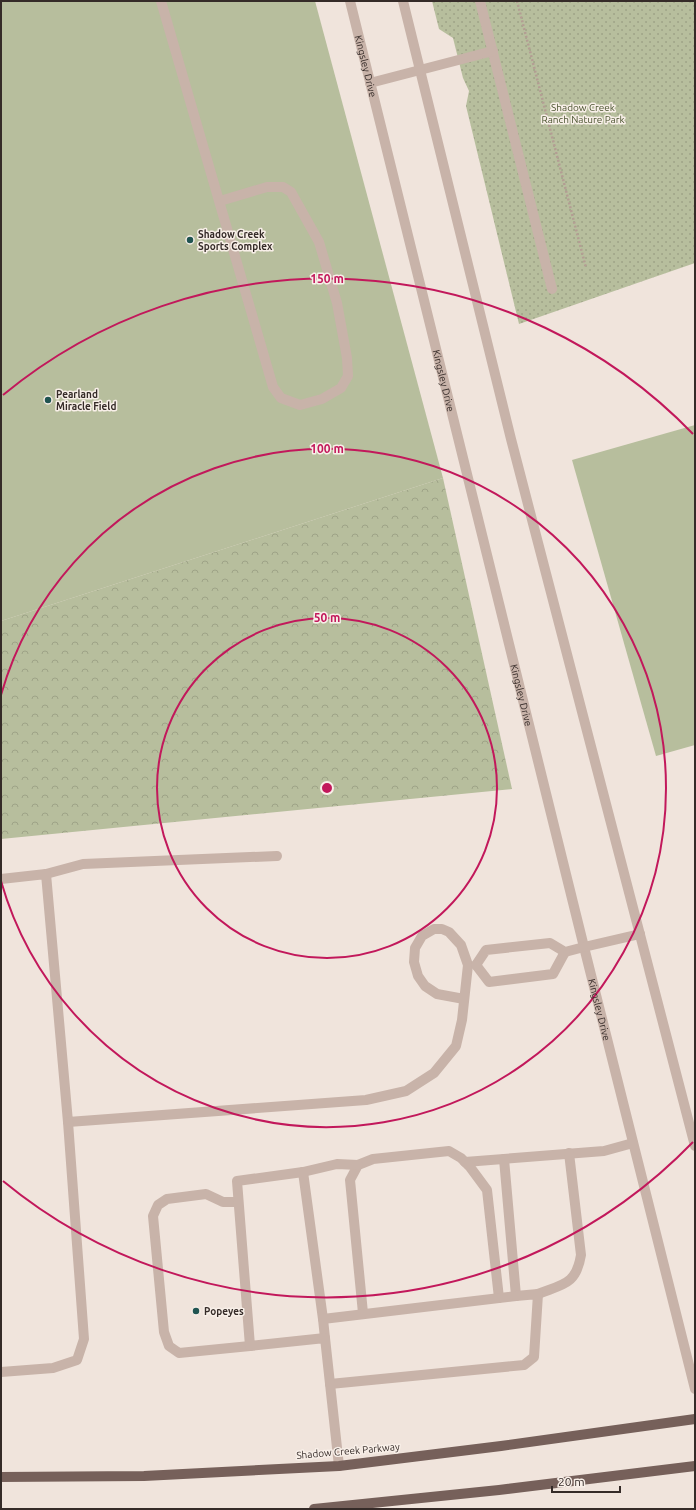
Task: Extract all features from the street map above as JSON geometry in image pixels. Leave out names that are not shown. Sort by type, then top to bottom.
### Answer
[{"type":"main road","name":"Shadow Creek Parkway","points":[[1,1477],[144,1476],[339,1466],[695,1420]]},
{"type":"main road","points":[[314,1509],[499,1490],[695,1466]]},
{"type":"street","points":[[161,1],[273,387],[281,398],[300,405],[322,398],[341,388],[348,376],[347,358],[337,303],[319,242],[290,192],[283,187],[267,187],[220,201]]},
{"type":"street","name":"Kingsley Drive","points":[[350,1],[695,1389]]},
{"type":"street","points":[[403,1],[511,439],[695,1146]]},
{"type":"street","points":[[480,1],[552,289]]},
{"type":"street","points":[[370,83],[493,51]]},
{"type":"street","points":[[1,879],[46,874],[84,864],[277,856]]},
{"type":"street","points":[[1,1372],[53,1368],[77,1360],[84,1338],[68,1122],[46,874]]},
{"type":"street","points":[[464,999],[436,994],[425,986],[418,976],[414,962],[415,948],[422,936],[434,929],[442,929],[449,932],[461,945],[472,965],[489,982],[553,974],[565,952]]},
{"type":"street","points":[[68,1122],[366,1100],[406,1091],[434,1073],[456,1046],[462,1020],[464,999],[472,965],[486,950],[550,943],[565,952],[640,934]]},
{"type":"street","points":[[465,1162],[604,1151],[633,1143]]},
{"type":"street","points":[[250,1346],[237,1181],[303,1172],[337,1164],[358,1165],[372,1159],[449,1151],[465,1162],[487,1190],[499,1298]]},
{"type":"street","points":[[323,1319],[363,1313],[538,1294],[568,1282],[579,1268],[581,1255],[569,1154]]},
{"type":"street","points":[[504,1159],[516,1296]]},
{"type":"street","points":[[358,1165],[350,1180],[363,1313]]},
{"type":"street","points":[[303,1172],[323,1319],[339,1466]]},
{"type":"street","points":[[238,1202],[223,1202],[206,1194],[167,1199],[158,1205],[153,1216],[164,1332],[169,1346],[179,1353],[325,1338]]},
{"type":"street","points":[[330,1384],[524,1365],[534,1357],[538,1294]]},
{"type":"path","points":[[517,1],[586,268]]},
{"type":"green space","name":"Shadow Creek Sports Complex","points":[[1,1],[315,1],[443,478],[1,621]]},
{"type":"green space","name":"Shadow Creek Ranch Nature Park","points":[[432,1],[695,1],[695,263],[519,324],[466,106],[469,91],[463,78],[453,38],[439,29]]},
{"type":"green space","points":[[695,425],[695,745],[656,756],[572,460]]},
{"type":"green space","points":[[443,478],[512,789],[1,839],[1,621]]},
{"type":"place","name":"Shadow Creek Sports Complex","points":[[190,240]]},
{"type":"place","name":"Pearland Miracle Field","points":[[48,400]]},
{"type":"place","name":"Popeyes","points":[[196,1311]]}]
